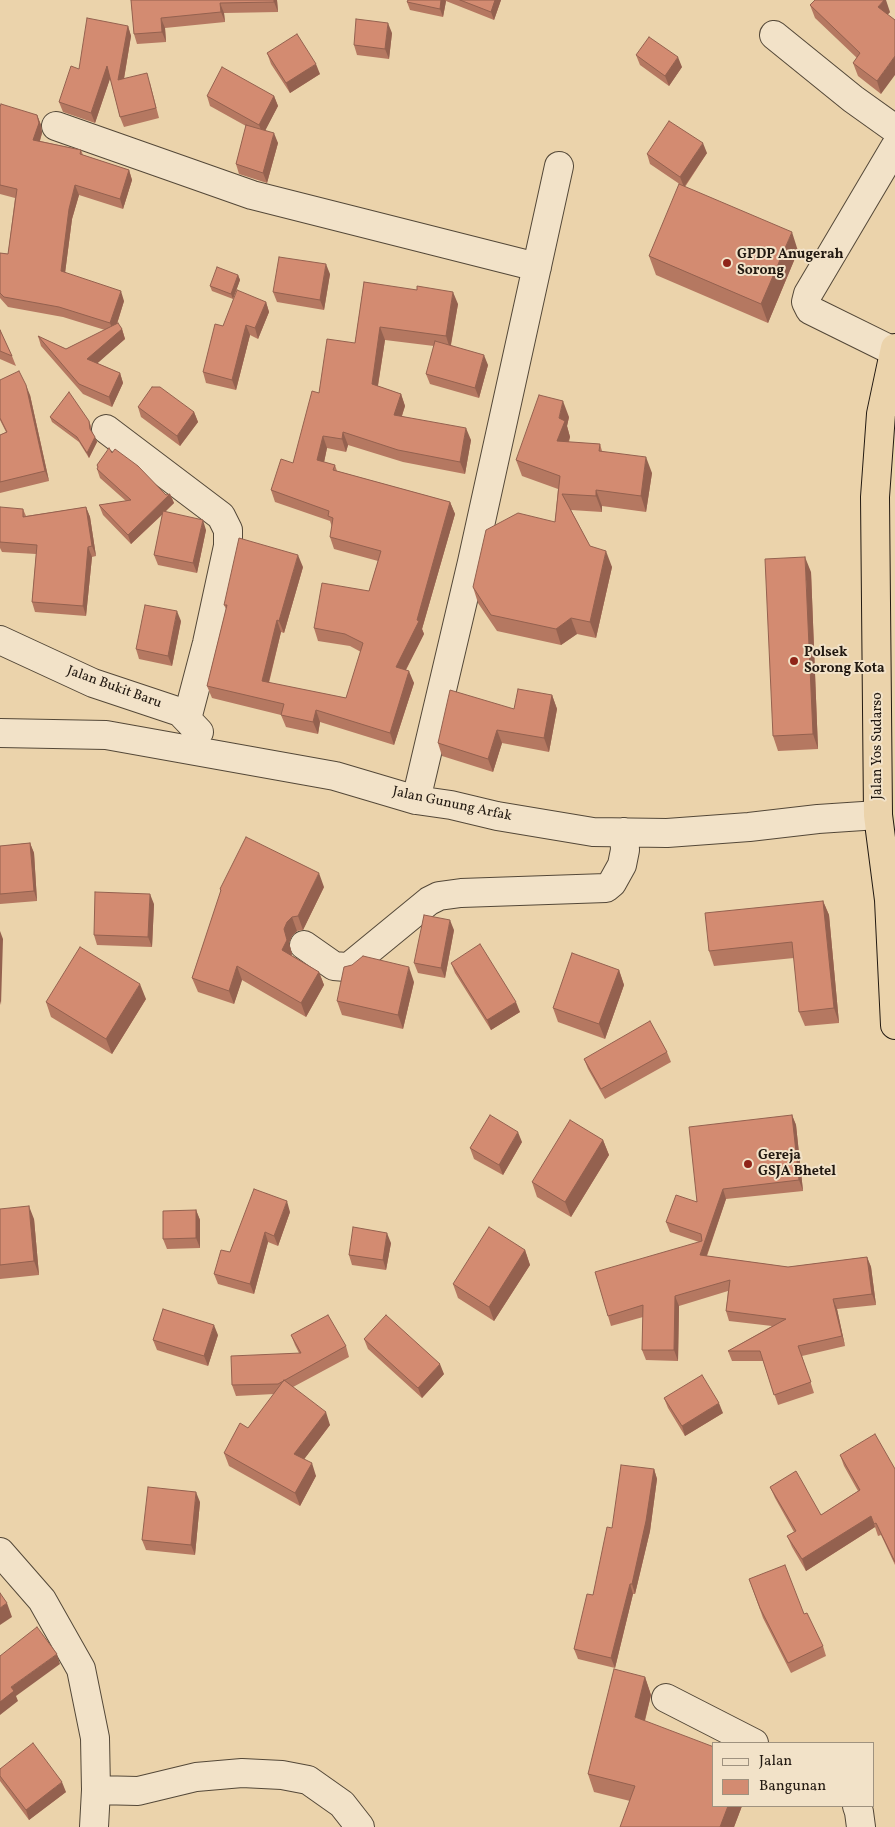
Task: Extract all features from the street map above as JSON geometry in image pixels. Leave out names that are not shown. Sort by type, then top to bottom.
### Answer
[{"type":"highway","name":"Jalan Yos Sudarso","points":[[894,349],[881,414],[875,497],[878,815],[889,900],[895,1026]]},
{"type":"street","points":[[774,36],[853,99],[895,129]]},
{"type":"street","points":[[56,126],[252,195],[537,267]]},
{"type":"street","points":[[894,349],[810,310],[806,302],[808,294],[895,147]]},
{"type":"street","points":[[416,800],[472,562],[559,166]]},
{"type":"street","points":[[106,429],[221,516],[228,530],[228,546],[207,644],[187,719]]},
{"type":"street","name":"Jalan Bukit Baru","points":[[0,640],[93,683],[180,712],[210,744],[214,753]]},
{"type":"street","name":"Jalan Gunung Arfak","points":[[0,733],[106,735],[214,753],[334,776],[416,800],[593,832],[667,833],[878,815]]},
{"type":"street","points":[[304,945],[334,966],[346,967],[351,965],[429,901],[439,896],[461,893],[606,888],[612,883],[622,865],[625,850],[624,832]]},
{"type":"street","points":[[0,1552],[42,1600],[81,1669],[95,1738],[96,1790],[94,1827]]},
{"type":"street","points":[[666,1698],[752,1742]]},
{"type":"street","points":[[96,1790],[138,1791],[196,1777],[242,1772],[282,1775],[308,1780],[342,1804],[360,1827]]},
{"type":"street","points":[[857,1807],[861,1827]]},
{"type":"building","points":[[131,0],[274,0],[274,2],[220,3],[221,12],[161,18],[162,32],[134,34]]},
{"type":"building","points":[[408,0],[441,0],[440,9],[407,2]]},
{"type":"building","points":[[460,0],[495,0],[491,12]]},
{"type":"building","points":[[815,0],[884,0],[878,7],[895,20],[895,56],[877,81],[853,63],[860,53],[810,5]]},
{"type":"building","points":[[87,18],[128,26],[118,80],[147,73],[156,108],[120,117],[107,66],[91,113],[59,102],[71,66],[79,69]]},
{"type":"building","points":[[356,19],[388,23],[385,49],[354,45]]},
{"type":"building","points":[[297,34],[316,64],[286,83],[267,53]]},
{"type":"building","points":[[649,37],[678,57],[665,76],[636,55]]},
{"type":"building","points":[[222,67],[274,96],[259,125],[207,96]]},
{"type":"building","points":[[1,104],[37,115],[39,123],[33,140],[81,150],[80,154],[129,170],[120,199],[75,185],[69,209],[61,271],[121,291],[110,323],[59,307],[4,297],[0,293],[0,253],[8,254],[17,189],[0,185]]},
{"type":"building","points":[[669,121],[703,143],[680,177],[647,154]]},
{"type":"building","points":[[246,125],[274,133],[263,173],[236,164]]},
{"type":"building","name":"GPDP Anugerah Sorong","points":[[679,184],[792,232],[761,304],[649,256]]},
{"type":"building","points":[[279,257],[326,264],[320,300],[273,292]]},
{"type":"building","points":[[217,267],[238,275],[231,294],[210,286]]},
{"type":"building","points":[[364,282],[417,290],[417,286],[453,292],[446,336],[380,327],[372,384],[401,394],[394,415],[466,428],[460,462],[398,450],[343,432],[342,439],[323,436],[317,460],[335,465],[333,470],[450,502],[417,620],[419,621],[396,667],[409,671],[390,733],[316,710],[313,722],[281,715],[284,704],[207,686],[227,605],[224,605],[239,538],[298,555],[279,621],[277,620],[262,681],[346,698],[363,643],[345,634],[314,628],[322,583],[369,591],[381,551],[330,537],[333,518],[328,516],[329,511],[271,490],[281,459],[293,463],[312,391],[319,393],[327,339],[355,343]]},
{"type":"building","points":[[237,290],[266,302],[255,328],[246,325],[232,380],[203,372],[215,324],[223,326]]},
{"type":"building","points":[[118,323],[122,329],[87,359],[120,373],[109,397],[79,384],[38,336],[66,349]]},
{"type":"building","points":[[0,330],[12,356],[0,351]]},
{"type":"building","points":[[435,341],[484,355],[475,388],[426,374]]},
{"type":"building","points":[[19,371],[26,385],[45,471],[0,482],[0,435],[7,432],[0,418],[0,380]]},
{"type":"building","points":[[152,387],[160,387],[194,412],[177,436],[138,407]]},
{"type":"building","points":[[69,392],[89,421],[90,429],[95,437],[87,453],[77,437],[50,417]]},
{"type":"building","points":[[539,395],[563,401],[559,418],[565,421],[557,441],[600,444],[599,451],[646,457],[641,496],[596,490],[596,496],[562,494],[590,546],[606,551],[590,622],[571,618],[556,629],[491,615],[473,587],[486,530],[518,513],[555,522],[560,476],[516,460]]},
{"type":"building","points":[[109,448],[112,453],[115,449],[138,466],[166,495],[170,494],[128,535],[99,505],[131,500],[97,469],[97,465]]},
{"type":"building","points":[[0,507],[23,509],[23,517],[86,507],[92,546],[88,547],[83,606],[32,602],[37,545],[0,542]]},
{"type":"building","points":[[163,511],[203,520],[193,563],[154,555]]},
{"type":"building","name":"Polsek Sorong Kota","points":[[805,557],[813,734],[773,736],[765,559]]},
{"type":"building","points":[[145,605],[177,611],[168,656],[136,649]]},
{"type":"building","points":[[518,689],[552,695],[544,738],[497,730],[488,759],[438,743],[450,690],[514,709]]},
{"type":"building","points":[[246,837],[319,873],[298,916],[292,917],[284,929],[287,940],[282,950],[319,972],[301,1003],[237,966],[229,991],[192,978],[220,889]]},
{"type":"building","points":[[30,843],[34,891],[0,894],[0,846]]},
{"type":"building","points":[[95,892],[150,894],[148,937],[94,935]]},
{"type":"building","points":[[823,901],[834,1008],[799,1012],[792,942],[709,951],[705,913]]},
{"type":"building","points":[[424,915],[450,920],[441,968],[414,963]]},
{"type":"building","points":[[480,944],[516,1002],[487,1020],[451,963]]},
{"type":"building","points":[[80,947],[140,984],[106,1039],[46,1002]]},
{"type":"building","points":[[572,953],[619,970],[599,1024],[553,1008]]},
{"type":"building","points":[[363,956],[409,967],[398,1015],[337,1001],[344,967],[352,965]]},
{"type":"building","points":[[650,1021],[667,1052],[601,1089],[584,1059]]},
{"type":"building","points":[[490,1115],[518,1132],[499,1165],[470,1148]]},
{"type":"building","points":[[792,1115],[799,1180],[723,1189],[700,1255],[788,1267],[867,1257],[872,1294],[833,1299],[842,1336],[798,1346],[811,1382],[774,1395],[760,1351],[728,1351],[786,1319],[726,1311],[730,1280],[675,1296],[674,1350],[642,1350],[643,1305],[608,1316],[595,1272],[702,1241],[701,1234],[666,1222],[676,1195],[697,1202],[689,1127]]},
{"type":"building","points":[[570,1120],[603,1140],[565,1202],[532,1182]]},
{"type":"building","points":[[254,1189],[287,1201],[274,1236],[265,1232],[250,1284],[214,1274],[221,1250],[230,1252]]},
{"type":"building","points":[[29,1206],[34,1261],[0,1265],[0,1209]]},
{"type":"building","points":[[196,1210],[196,1238],[163,1239],[163,1211]]},
{"type":"building","points":[[353,1227],[387,1233],[383,1260],[349,1255]]},
{"type":"building","points":[[489,1227],[525,1250],[489,1307],[453,1284]]},
{"type":"building","points":[[163,1309],[214,1325],[204,1356],[153,1340]]},
{"type":"building","points":[[328,1315],[346,1346],[278,1384],[232,1385],[231,1356],[301,1353],[291,1335]]},
{"type":"building","points":[[386,1315],[440,1364],[418,1388],[364,1339]]},
{"type":"building","points":[[702,1375],[719,1403],[682,1426],[664,1398]]},
{"type":"building","points":[[284,1380],[326,1412],[294,1454],[312,1463],[295,1493],[224,1453],[240,1423],[248,1428]]},
{"type":"building","points":[[875,1434],[895,1469],[895,1562],[871,1516],[802,1559],[787,1536],[796,1531],[770,1487],[796,1471],[821,1515],[860,1490],[840,1455]]},
{"type":"building","points":[[621,1465],[654,1469],[646,1521],[632,1584],[630,1584],[611,1658],[574,1649],[587,1594],[593,1595],[607,1527],[612,1528]]},
{"type":"building","points":[[148,1487],[196,1492],[191,1545],[142,1540]]},
{"type":"building","points":[[785,1565],[804,1614],[807,1613],[823,1646],[788,1663],[760,1608],[749,1579]]},
{"type":"building","points":[[0,1593],[7,1603],[0,1608]]},
{"type":"building","points":[[37,1627],[57,1654],[11,1687],[14,1691],[0,1702],[0,1656]]},
{"type":"building","points":[[614,1669],[645,1677],[635,1717],[712,1746],[712,1807],[728,1807],[720,1827],[620,1827],[635,1786],[588,1774]]},
{"type":"building","points":[[33,1743],[62,1782],[26,1810],[0,1776],[0,1769]]},
{"type":"place","name":"GPDP Anugerah Sorong","points":[[727,263]]},
{"type":"place","name":"Polsek Sorong Kota","points":[[794,661]]},
{"type":"place","name":"Gereja GSJA Bhetel","points":[[748,1164]]}]
